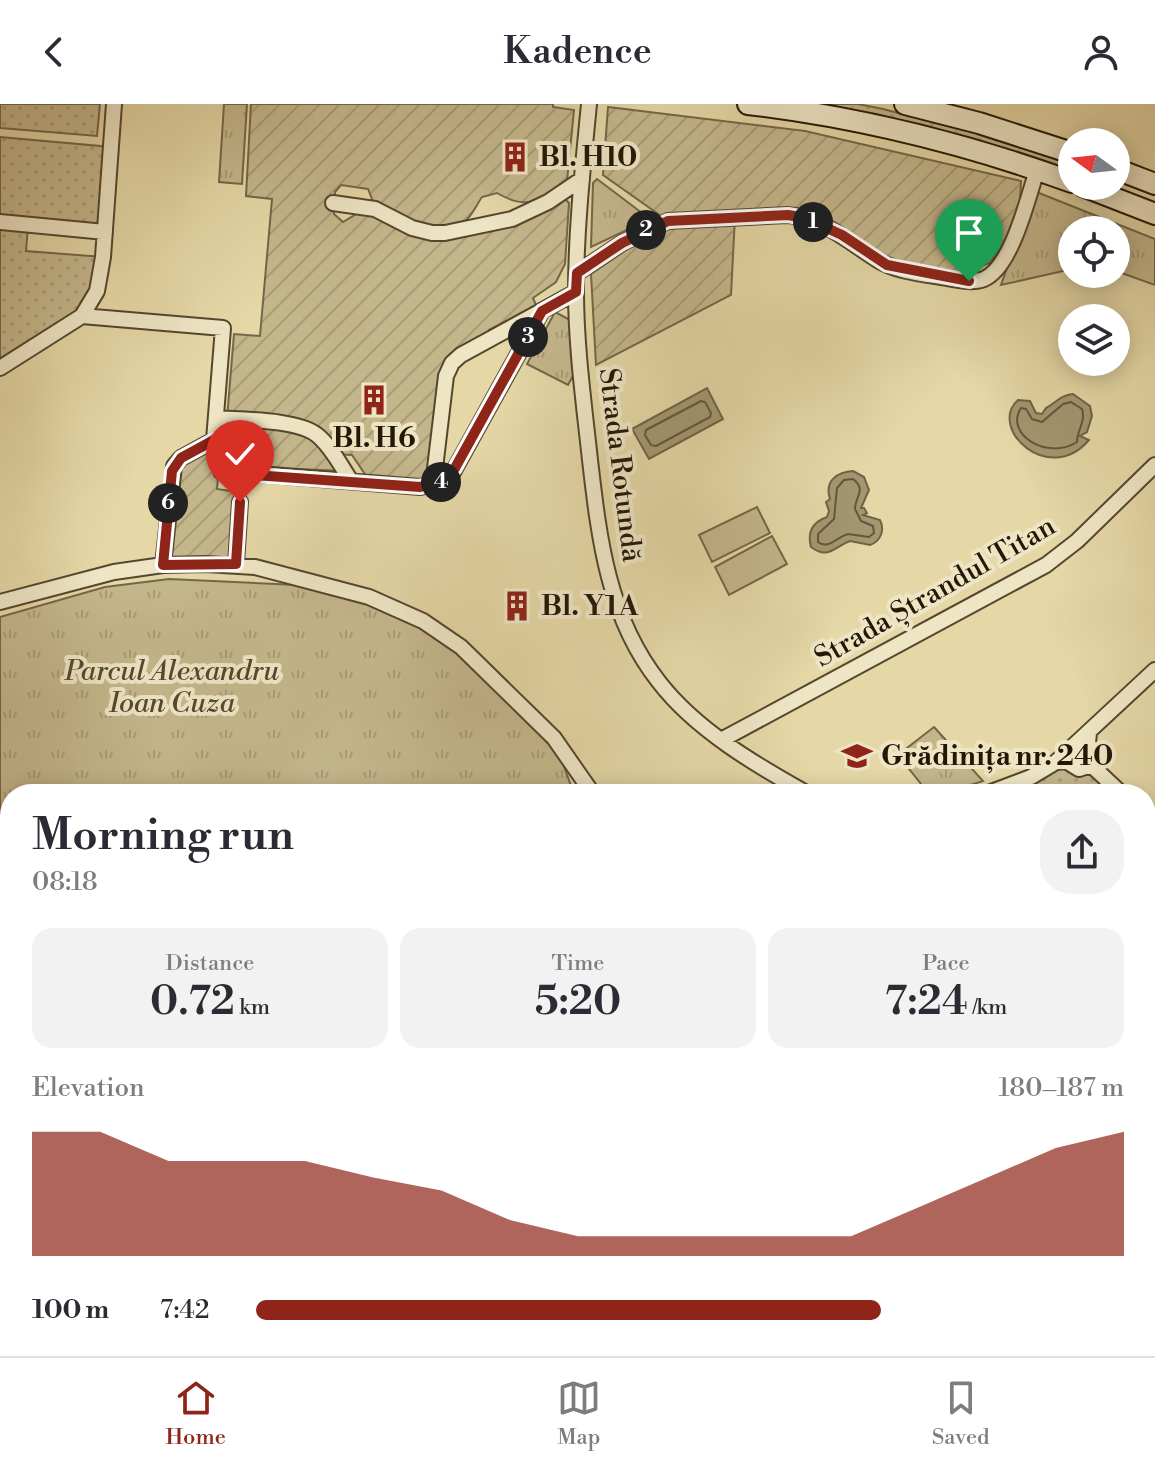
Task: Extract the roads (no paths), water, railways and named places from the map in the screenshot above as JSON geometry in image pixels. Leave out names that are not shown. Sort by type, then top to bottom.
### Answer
[{"type":"main road","points":[[748,104],[891,129],[974,150],[1058,177]]},
{"type":"main road","points":[[905,104],[979,123],[1058,148]]},
{"type":"main road","points":[[1130,174],[1155,184]]},
{"type":"main road","points":[[1119,200],[1155,214]]},
{"type":"street","points":[[0,368],[82,316],[97,291],[105,232],[114,104]]},
{"type":"street","name":"Strada Rotundă","points":[[589,104],[576,292],[597,529],[614,595],[635,643],[660,684],[691,715],[793,784]]},
{"type":"street","points":[[577,273],[622,243],[668,221],[796,215],[842,235],[880,262],[934,276],[978,281],[1003,263],[1037,170]]},
{"type":"street","points":[[333,203],[381,210],[412,228],[445,233],[512,219],[548,202],[582,179]]},
{"type":"street","points":[[0,222],[105,232]]},
{"type":"street","points":[[433,485],[446,376],[452,363],[461,355],[576,292]]},
{"type":"street","points":[[82,316],[223,328],[214,440],[221,471],[420,487],[433,485],[452,474],[542,311]]},
{"type":"street","points":[[216,418],[289,425],[311,431],[324,442],[351,481]]},
{"type":"street","points":[[163,565],[172,471],[181,458],[214,440]]},
{"type":"street","name":"Strada Ștrandul Titan","points":[[723,739],[1046,565],[1077,541],[1155,465]]},
{"type":"street","points":[[236,564],[240,502]]},
{"type":"street","points":[[0,602],[87,578],[163,565],[236,564],[369,597],[423,621],[461,647],[554,738],[587,784]]},
{"type":"street","points":[[1012,784],[1031,777],[1080,748],[1155,670]]},
{"type":"street","points":[[1080,748],[1083,769],[1091,765],[1111,784]]},
{"type":"water","points":[[707,388],[723,419],[649,459],[632,429]]},
{"type":"water","points":[[1073,394],[1090,406],[1092,416],[1087,432],[1080,436],[1089,440],[1073,453],[1057,458],[1041,455],[1027,448],[1016,437],[1010,425],[1011,412],[1018,400],[1030,401],[1036,413],[1042,414],[1061,398]]},
{"type":"water","points":[[853,471],[864,477],[869,490],[861,508],[867,513],[863,515],[880,520],[881,535],[870,545],[850,541],[831,551],[817,551],[811,547],[811,532],[818,522],[827,517],[830,482],[842,473]]},
{"type":"place","name":"Bl. H10","points":[[515,157]]},
{"type":"place","name":"Bl. H6","points":[[374,400]]},
{"type":"place","name":"Bl. Y1A","points":[[517,606]]},
{"type":"place","name":"Grădinița nr. 240","points":[[857,756]]},
{"type":"park label","name":"Parcul Alexandru Ioan Cuza","points":[[172,687]]}]
